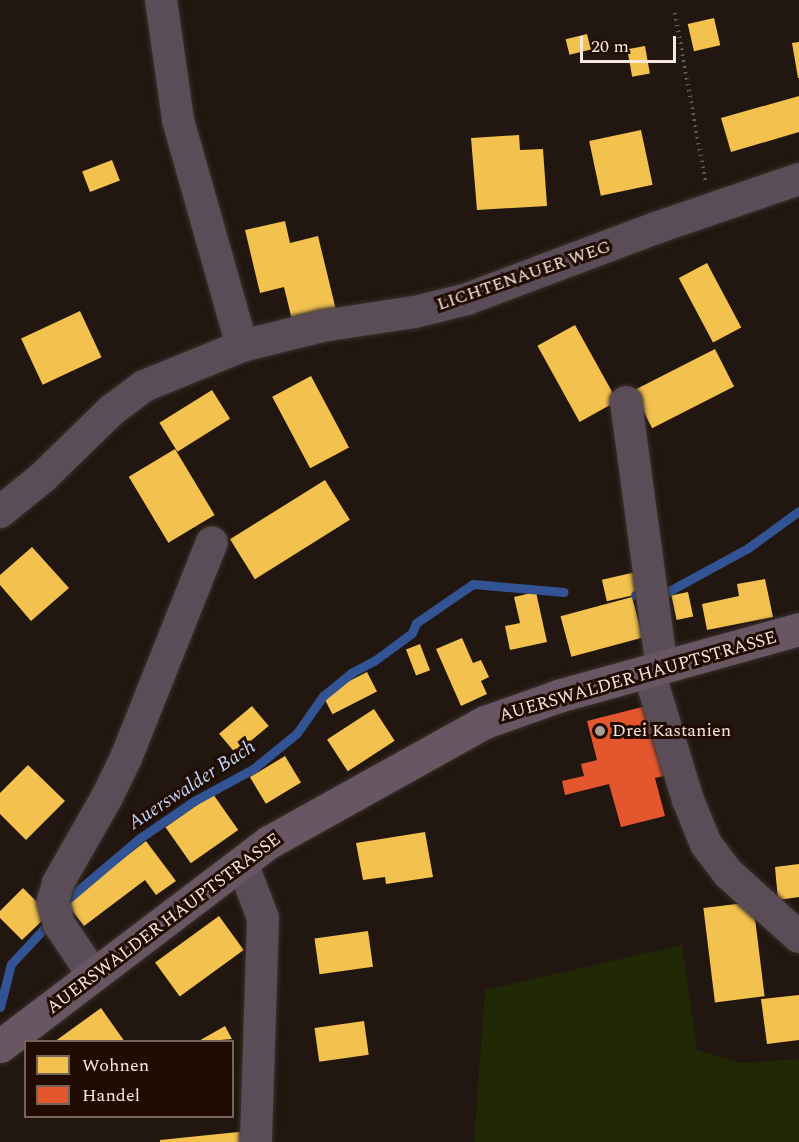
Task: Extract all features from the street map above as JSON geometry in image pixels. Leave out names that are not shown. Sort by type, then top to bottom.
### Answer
[{"type":"main road","name":"AUERSWALDER HAUPTSTRASSE","points":[[0,1046],[269,843],[485,722],[558,696],[799,629]]},
{"type":"street","points":[[161,0],[178,120],[242,346]]},
{"type":"street","name":"LICHTENAUER WEG","points":[[0,512],[43,477],[112,410],[144,386],[242,346],[322,326],[415,312],[467,299],[799,179]]},
{"type":"street","points":[[626,402],[648,557],[656,670],[688,800],[706,844],[729,874],[799,937]]},
{"type":"street","points":[[93,975],[56,912],[58,883],[107,797],[126,758],[212,542]]},
{"type":"street","points":[[242,863],[263,918],[256,1142]]},
{"type":"path","points":[[675,13],[710,210]]},
{"type":"green space","points":[[682,945],[697,1050],[741,1063],[799,1059],[799,1142],[474,1142],[485,990]]},
{"type":"building: Wohnen","points":[[714,18],[720,45],[694,51],[688,24]]},
{"type":"building: Wohnen","points":[[587,34],[591,50],[570,55],[566,39]]},
{"type":"building: Wohnen","points":[[799,42],[799,78],[798,78],[792,43]]},
{"type":"building: Wohnen","points":[[645,46],[650,74],[632,77],[627,49]]},
{"type":"building: Wohnen","points":[[799,96],[799,132],[731,152],[721,118]]},
{"type":"building: Wohnen","points":[[641,130],[653,185],[601,196],[589,141]]},
{"type":"building: Wohnen","points":[[519,135],[520,150],[543,149],[547,206],[477,210],[471,138]]},
{"type":"building: Wohnen","points":[[112,160],[120,181],[90,192],[82,171]]},
{"type":"building: Wohnen","points":[[285,221],[290,243],[318,236],[336,310],[292,320],[284,287],[260,293],[245,230]]},
{"type":"building: Wohnen","points":[[707,263],[741,327],[713,342],[679,278]]},
{"type":"building: Wohnen","points":[[80,311],[102,357],[43,385],[21,338]]},
{"type":"building: Wohnen","points":[[575,325],[617,401],[580,422],[537,346]]},
{"type":"building: Wohnen","points":[[715,349],[734,386],[652,428],[633,391]]},
{"type":"building: Wohnen","points":[[311,376],[349,448],[310,468],[272,397]]},
{"type":"building: Wohnen","points":[[212,390],[230,419],[177,452],[159,423]]},
{"type":"building: Wohnen","points":[[175,449],[215,515],[168,543],[129,477]]},
{"type":"building: Wohnen","points":[[325,480],[350,520],[255,579],[230,539]]},
{"type":"building: Wohnen","points":[[32,547],[69,588],[31,621],[0,585],[0,575]]},
{"type":"building: Wohnen","points":[[636,572],[641,593],[607,601],[602,580]]},
{"type":"building: Wohnen","points":[[765,579],[773,617],[707,630],[702,604],[739,596],[737,584]]},
{"type":"building: Wohnen","points":[[536,592],[547,642],[510,650],[505,626],[520,623],[514,597]]},
{"type":"building: Wohnen","points":[[688,592],[693,616],[677,620],[671,596]]},
{"type":"building: Wohnen","points":[[632,597],[643,638],[571,657],[561,616]]},
{"type":"building: Wohnen","points":[[462,638],[473,663],[481,660],[489,677],[481,681],[487,694],[461,706],[436,649]]},
{"type":"building: Wohnen","points":[[420,644],[430,670],[416,676],[406,649]]},
{"type":"building: Wohnen","points":[[367,672],[377,692],[332,714],[322,695]]},
{"type":"building: Wohnen","points":[[252,706],[269,726],[236,754],[219,734]]},
{"type":"building: Wohnen","points":[[374,709],[395,741],[348,771],[327,739]]},
{"type":"building: Wohnen","points":[[285,756],[301,783],[266,804],[250,777]]},
{"type":"building: Wohnen","points":[[28,765],[65,801],[26,840],[0,814],[0,793]]},
{"type":"building: Wohnen","points":[[213,794],[238,830],[191,863],[165,827]]},
{"type":"building: Wohnen","points":[[425,832],[433,877],[386,884],[385,877],[363,880],[356,843]]},
{"type":"building: Wohnen","points":[[146,841],[176,881],[156,895],[145,880],[84,926],[66,903]]},
{"type":"building: Wohnen","points":[[799,864],[799,897],[778,900],[775,867]]},
{"type":"building: Wohnen","points":[[23,888],[49,914],[22,940],[0,918],[0,911]]},
{"type":"building: Wohnen","points":[[753,902],[765,996],[715,1002],[703,908]]},
{"type":"building: Wohnen","points":[[219,916],[244,950],[180,996],[155,962]]},
{"type":"building: Wohnen","points":[[368,931],[373,967],[320,974],[315,939]]},
{"type":"building: Wohnen","points":[[799,995],[799,1040],[767,1044],[761,999]]},
{"type":"building: Wohnen","points":[[101,1008],[124,1040],[57,1040]]},
{"type":"building: Wohnen","points":[[364,1021],[369,1055],[319,1062],[314,1028]]},
{"type":"building: Wohnen","points":[[225,1026],[232,1039],[220,1040],[200,1040]]},
{"type":"building: Wohnen","points":[[248,1131],[249,1142],[160,1142],[160,1140]]},
{"type":"building: Handel","points":[[650,705],[668,775],[655,778],[665,816],[621,827],[609,784],[565,795],[562,781],[584,776],[581,764],[597,760],[587,721]]},
{"type":"waterway","name":"Auerswalder Bach","points":[[635,595],[660,596],[748,548],[799,511]]},
{"type":"waterway","name":"Auerswalder Bach","points":[[63,903],[140,838],[194,801],[253,769],[297,733],[323,696],[351,673],[374,661],[412,633],[416,623],[473,584],[564,592]]},
{"type":"waterway","name":"Auerswalder Bach","points":[[0,1007],[11,964],[50,922]]},
{"type":"place","name":"Drei Kastanien","points":[[600,731]]}]
